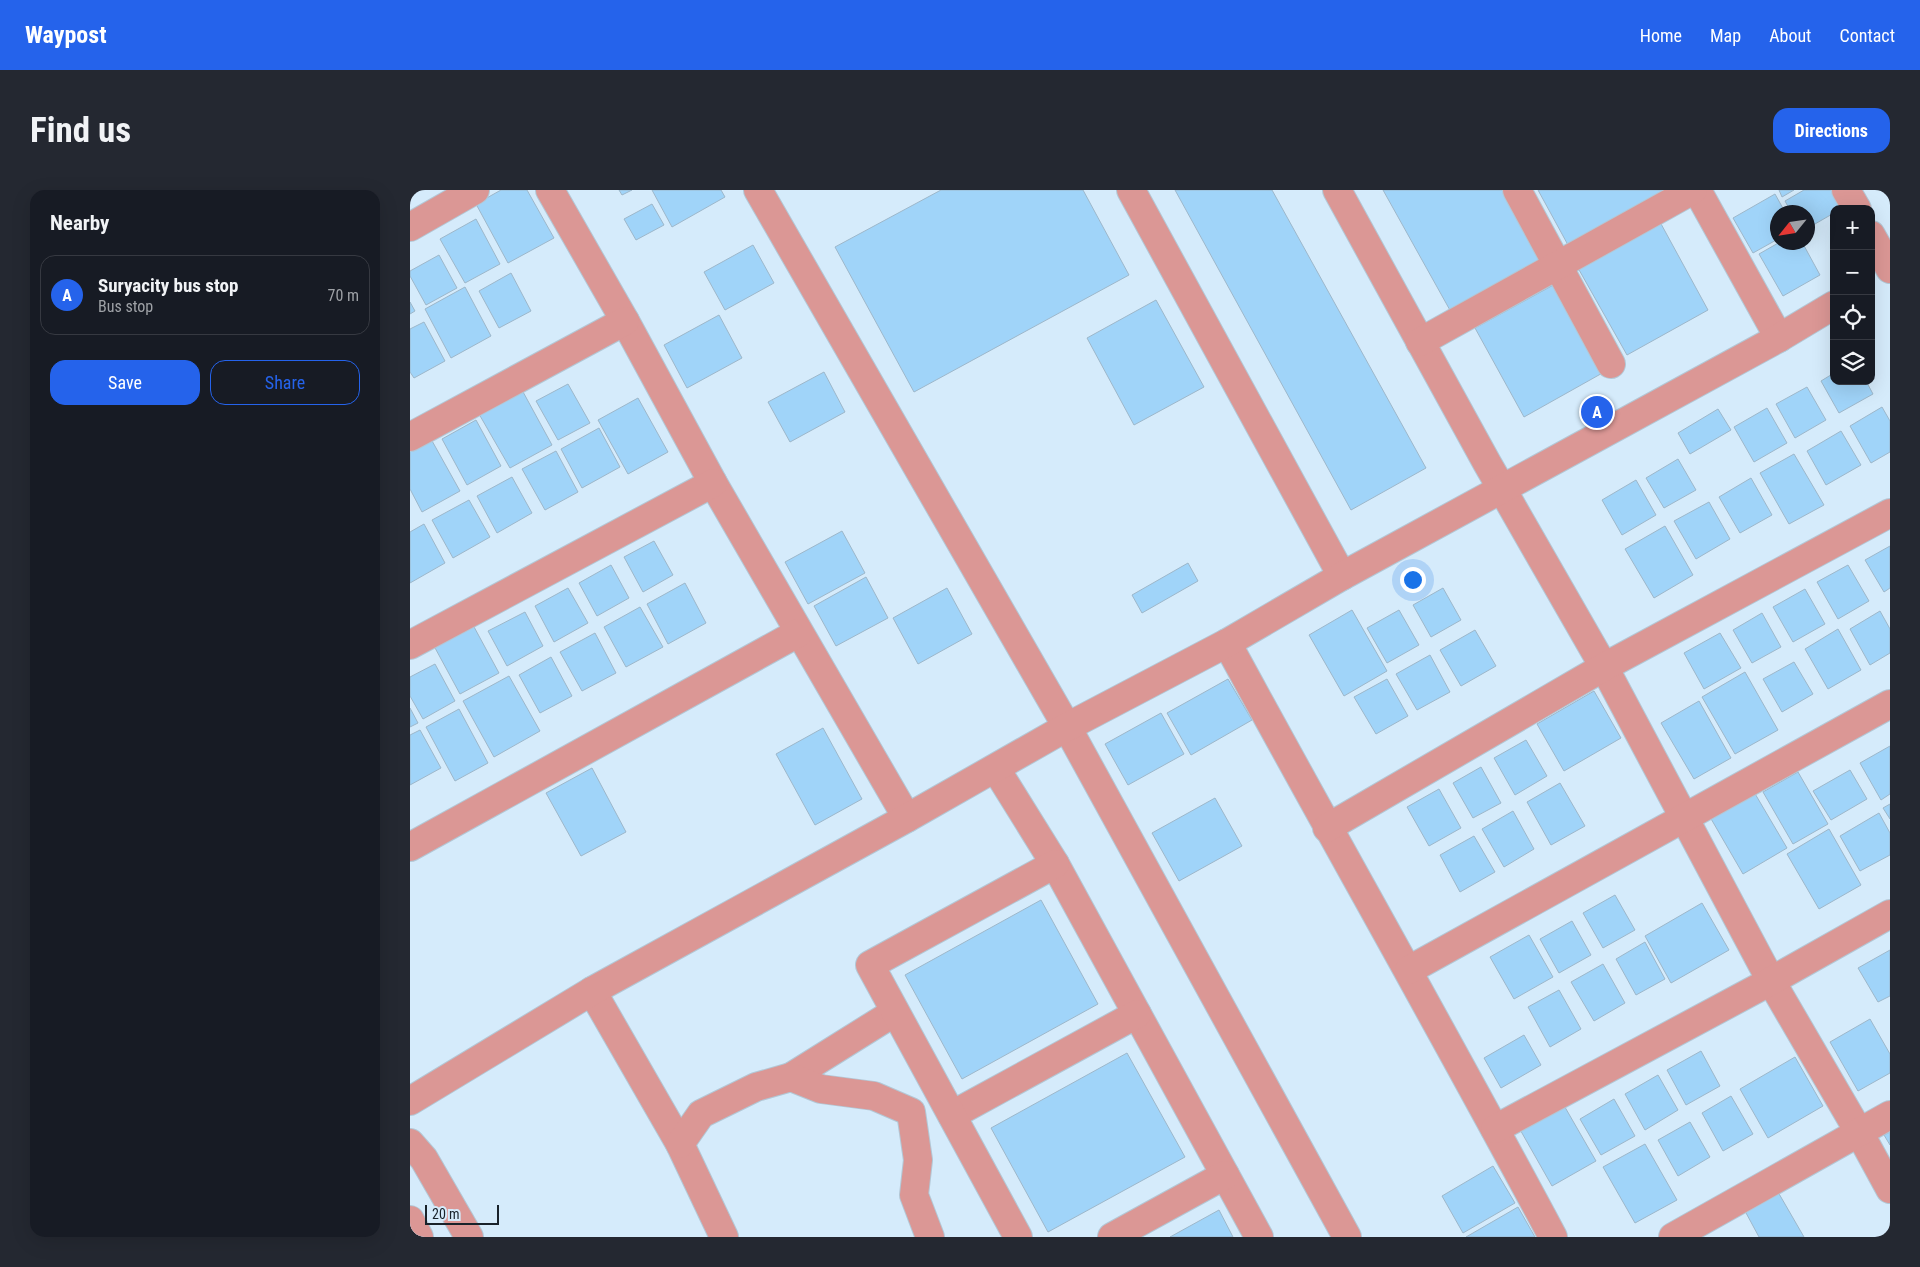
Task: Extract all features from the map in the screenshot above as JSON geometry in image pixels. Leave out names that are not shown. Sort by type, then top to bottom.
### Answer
[{"type":"street","points":[[410,227],[475,190]]},
{"type":"street","points":[[550,190],[625,321],[713,483],[907,818]]},
{"type":"street","points":[[758,190],[1068,728],[1347,1237]]},
{"type":"street","points":[[1131,190],[1342,576]]},
{"type":"street","points":[[1337,190],[1487,463],[1604,667],[1771,981],[1890,1189]]},
{"type":"street","points":[[1517,190],[1611,364]]},
{"type":"street","points":[[1420,342],[1695,190],[1779,338]]},
{"type":"street","points":[[1846,190],[1855,205]]},
{"type":"street","points":[[1875,242],[1890,270],[1875,279]]},
{"type":"street","points":[[410,1101],[592,991],[1068,728],[1227,643],[1342,576],[1779,338],[1830,307]]},
{"type":"street","points":[[410,437],[625,321]]},
{"type":"street","points":[[410,645],[713,483]]},
{"type":"street","points":[[1327,828],[1604,667],[1890,513]]},
{"type":"street","points":[[410,847],[798,632]]},
{"type":"street","points":[[1227,643],[1553,1237]]},
{"type":"street","points":[[1408,970],[1890,704]]},
{"type":"street","points":[[996,769],[1054,864],[1259,1237]]},
{"type":"street","points":[[1018,1237],[870,965],[1054,864]]},
{"type":"street","points":[[1495,1129],[1771,981],[1890,914]]},
{"type":"street","points":[[592,991],[680,1144],[724,1237]]},
{"type":"street","points":[[680,1144],[701,1114],[756,1087],[791,1077],[895,1012]]},
{"type":"street","points":[[791,1077],[821,1090],[874,1096],[910,1112],[945,1103],[1137,1014]]},
{"type":"street","points":[[910,1112],[918,1160],[914,1195],[930,1237]]},
{"type":"street","points":[[1673,1237],[1890,1115]]},
{"type":"street","points":[[410,1143],[424,1159],[469,1237]]},
{"type":"street","points":[[1112,1237],[1225,1175]]},
{"type":"street","points":[[410,1220],[419,1237]]},
{"type":"building","points":[[501,190],[527,190],[554,238],[508,263],[476,204]]},
{"type":"building","points":[[619,190],[632,190],[622,195]]},
{"type":"building","points":[[652,190],[721,190],[725,197],[672,227]]},
{"type":"building","points":[[941,190],[1083,190],[1129,275],[914,392],[835,247]]},
{"type":"building","points":[[1175,190],[1272,190],[1426,468],[1351,510]]},
{"type":"building","points":[[1383,190],[1505,190],[1544,260],[1451,312]]},
{"type":"building","points":[[1538,190],[1662,190],[1663,192],[1568,245]]},
{"type":"building","points":[[1779,190],[1794,190],[1782,197]]},
{"type":"building","points":[[1804,190],[1832,190],[1840,205],[1830,205],[1830,215],[1815,224],[1815,205],[1787,205],[1785,201]]},
{"type":"building","points":[[1775,194],[1781,205],[1770,205],[1770,243],[1753,253],[1733,218]]},
{"type":"building","points":[[652,204],[664,225],[636,240],[624,219]]},
{"type":"building","points":[[476,219],[500,264],[465,283],[440,239]]},
{"type":"building","points":[[1660,222],[1708,310],[1627,355],[1578,268]]},
{"type":"building","points":[[753,245],[774,283],[725,310],[704,272]]},
{"type":"building","points":[[1770,248],[1770,250],[1806,250],[1820,275],[1783,296],[1759,254]]},
{"type":"building","points":[[439,255],[457,288],[426,305],[410,276],[410,271]]},
{"type":"building","points":[[511,273],[531,311],[499,328],[479,291]]},
{"type":"building","points":[[1557,283],[1606,371],[1524,417],[1475,328]]},
{"type":"building","points":[[465,287],[491,336],[451,358],[425,309]]},
{"type":"building","points":[[1156,300],[1204,387],[1134,425],[1087,338]]},
{"type":"building","points":[[410,302],[415,311],[410,314]]},
{"type":"building","points":[[719,315],[742,358],[687,388],[664,345]]},
{"type":"building","points":[[424,322],[445,361],[414,378],[410,372],[410,329]]},
{"type":"building","points":[[824,372],[845,412],[790,442],[768,402]]},
{"type":"building","points":[[1830,375],[1830,385],[1868,385],[1873,394],[1839,413],[1821,381]]},
{"type":"building","points":[[568,384],[590,423],[558,440],[536,401]]},
{"type":"building","points":[[1807,387],[1826,420],[1795,438],[1776,404]]},
{"type":"building","points":[[522,390],[552,445],[510,468],[479,414]]},
{"type":"building","points":[[638,398],[668,452],[628,474],[598,420]]},
{"type":"building","points":[[1882,407],[1890,421],[1890,452],[1871,463],[1850,426]]},
{"type":"building","points":[[1767,408],[1787,443],[1754,462],[1734,427]]},
{"type":"building","points":[[1718,409],[1731,430],[1690,454],[1678,433]]},
{"type":"building","points":[[476,420],[501,466],[467,485],[442,439]]},
{"type":"building","points":[[599,428],[620,467],[582,488],[561,449]]},
{"type":"building","points":[[1841,431],[1861,465],[1826,485],[1807,451]]},
{"type":"building","points":[[431,439],[460,491],[422,512],[410,489],[410,451]]},
{"type":"building","points":[[556,451],[578,492],[545,510],[522,469]]},
{"type":"building","points":[[1794,454],[1824,505],[1789,524],[1760,473]]},
{"type":"building","points":[[1678,459],[1696,490],[1664,508],[1646,478]]},
{"type":"building","points":[[512,477],[532,513],[497,533],[477,496]]},
{"type":"building","points":[[1751,478],[1772,515],[1740,533],[1719,497]]},
{"type":"building","points":[[1636,480],[1656,515],[1622,535],[1602,500]]},
{"type":"building","points":[[469,500],[490,537],[453,558],[432,520]]},
{"type":"building","points":[[1709,502],[1730,539],[1696,559],[1674,521]]},
{"type":"building","points":[[424,524],[445,563],[410,583],[410,532]]},
{"type":"building","points":[[1665,526],[1693,575],[1654,598],[1625,549]]},
{"type":"building","points":[[842,531],[865,573],[808,604],[785,562]]},
{"type":"building","points":[[654,541],[673,575],[643,592],[624,557]]},
{"type":"building","points":[[1890,546],[1890,588],[1884,592],[1865,560]]},
{"type":"building","points":[[1188,563],[1198,581],[1142,613],[1132,595]]},
{"type":"building","points":[[611,565],[629,598],[597,616],[579,583]]},
{"type":"building","points":[[1848,565],[1869,601],[1838,619],[1817,582]]},
{"type":"building","points":[[866,577],[888,618],[836,646],[814,606]]},
{"type":"building","points":[[685,583],[706,623],[668,644],[647,604]]},
{"type":"building","points":[[568,588],[588,623],[554,642],[535,606]]},
{"type":"building","points":[[947,588],[972,634],[918,664],[893,618]]},
{"type":"building","points":[[1443,588],[1461,620],[1431,637],[1413,605]]},
{"type":"building","points":[[1805,589],[1825,624],[1793,642],[1773,607]]},
{"type":"building","points":[[640,607],[663,647],[626,667],[604,627]]},
{"type":"building","points":[[1352,610],[1387,671],[1344,696],[1309,635]]},
{"type":"building","points":[[1399,610],[1419,645],[1387,663],[1367,628]]},
{"type":"building","points":[[1880,611],[1890,629],[1890,653],[1870,665],[1850,629]]},
{"type":"building","points":[[525,612],[543,646],[507,666],[488,631]]},
{"type":"building","points":[[1762,613],[1781,647],[1752,663],[1733,630]]},
{"type":"building","points":[[473,625],[499,673],[460,694],[434,646]]},
{"type":"building","points":[[1838,629],[1861,670],[1828,689],[1805,649]]},
{"type":"building","points":[[1475,630],[1496,666],[1461,686],[1440,650]]},
{"type":"building","points":[[595,633],[616,673],[582,691],[560,652]]},
{"type":"building","points":[[1720,633],[1741,668],[1704,689],[1684,653]]},
{"type":"building","points":[[1430,655],[1450,692],[1417,710],[1396,674]]},
{"type":"building","points":[[551,657],[572,696],[540,713],[519,675]]},
{"type":"building","points":[[1794,662],[1813,694],[1782,712],[1763,679]]},
{"type":"building","points":[[435,664],[455,701],[423,719],[410,696],[410,677]]},
{"type":"building","points":[[1745,672],[1778,730],[1735,754],[1702,697]]},
{"type":"building","points":[[509,676],[540,731],[494,757],[463,701]]},
{"type":"building","points":[[1228,679],[1252,720],[1191,755],[1167,713]]},
{"type":"building","points":[[1387,679],[1408,716],[1376,734],[1354,697]]},
{"type":"building","points":[[1594,691],[1621,738],[1564,771],[1537,724]]},
{"type":"building","points":[[1699,701],[1731,758],[1694,779],[1661,723]]},
{"type":"building","points":[[410,708],[418,723],[410,727]]},
{"type":"building","points":[[459,709],[488,763],[455,781],[426,727]]},
{"type":"building","points":[[1161,713],[1184,754],[1128,785],[1105,744]]},
{"type":"building","points":[[823,728],[862,799],[815,825],[776,754]]},
{"type":"building","points":[[420,730],[441,768],[410,785],[410,735]]},
{"type":"building","points":[[1526,740],[1547,776],[1515,795],[1494,758]]},
{"type":"building","points":[[1890,746],[1890,794],[1881,800],[1860,763]]},
{"type":"building","points":[[1481,767],[1501,803],[1473,818],[1453,783]]},
{"type":"building","points":[[592,768],[626,832],[581,856],[546,793]]},
{"type":"building","points":[[1850,770],[1867,799],[1831,820],[1813,791]]},
{"type":"building","points":[[1798,772],[1828,824],[1793,844],[1763,792]]},
{"type":"building","points":[[1560,783],[1585,826],[1551,845],[1527,802]]},
{"type":"building","points":[[1439,789],[1461,828],[1429,846],[1407,807]]},
{"type":"building","points":[[1754,792],[1787,848],[1743,874],[1710,817]]},
{"type":"building","points":[[1215,798],[1242,846],[1179,881],[1152,833]]},
{"type":"building","points":[[1890,804],[1890,819],[1883,808]]},
{"type":"building","points":[[1513,811],[1534,849],[1504,867],[1482,829]]},
{"type":"building","points":[[1879,813],[1890,833],[1890,855],[1860,871],[1840,836]]},
{"type":"building","points":[[1829,829],[1861,885],[1819,909],[1787,854]]},
{"type":"building","points":[[1474,836],[1495,872],[1460,892],[1440,855]]},
{"type":"building","points":[[1615,895],[1635,930],[1603,948],[1583,913]]},
{"type":"building","points":[[1041,900],[1098,1004],[962,1079],[905,975]]},
{"type":"building","points":[[1702,903],[1729,950],[1671,983],[1645,936]]},
{"type":"building","points":[[1572,921],[1591,955],[1559,973],[1540,939]]},
{"type":"building","points":[[1529,935],[1553,977],[1514,999],[1490,957]]},
{"type":"building","points":[[1645,942],[1665,979],[1636,995],[1616,959]]},
{"type":"building","points":[[1890,950],[1890,996],[1878,1002],[1858,968]]},
{"type":"building","points":[[1603,964],[1625,1003],[1594,1021],[1571,982]]},
{"type":"building","points":[[1559,990],[1581,1029],[1550,1047],[1528,1007]]},
{"type":"building","points":[[1870,1019],[1890,1054],[1890,1073],[1858,1091],[1830,1042]]},
{"type":"building","points":[[1524,1035],[1541,1065],[1501,1088],[1484,1058]]},
{"type":"building","points":[[1701,1051],[1720,1086],[1686,1105],[1667,1070]]},
{"type":"building","points":[[1127,1053],[1185,1157],[1048,1232],[991,1128]]},
{"type":"building","points":[[1795,1057],[1823,1106],[1768,1138],[1740,1089]]},
{"type":"building","points":[[1658,1075],[1678,1110],[1645,1130],[1625,1094]]},
{"type":"building","points":[[1731,1096],[1753,1134],[1723,1151],[1702,1113]]},
{"type":"building","points":[[1614,1099],[1635,1136],[1601,1155],[1580,1119]]},
{"type":"building","points":[[1562,1102],[1596,1161],[1552,1186],[1518,1126]]},
{"type":"building","points":[[1690,1122],[1710,1157],[1678,1176],[1658,1140]]},
{"type":"building","points":[[1890,1132],[1890,1145],[1884,1135]]},
{"type":"building","points":[[1645,1144],[1677,1200],[1635,1223],[1603,1167]]},
{"type":"building","points":[[1493,1166],[1515,1203],[1463,1233],[1442,1196]]},
{"type":"building","points":[[1778,1192],[1804,1237],[1759,1237],[1745,1211]]},
{"type":"building","points":[[1518,1207],[1535,1237],[1466,1237]]},
{"type":"building","points":[[1219,1210],[1233,1237],[1170,1237]]},
{"type":"place","name":"Suryacity bus stop","points":[[1597,412]]}]
